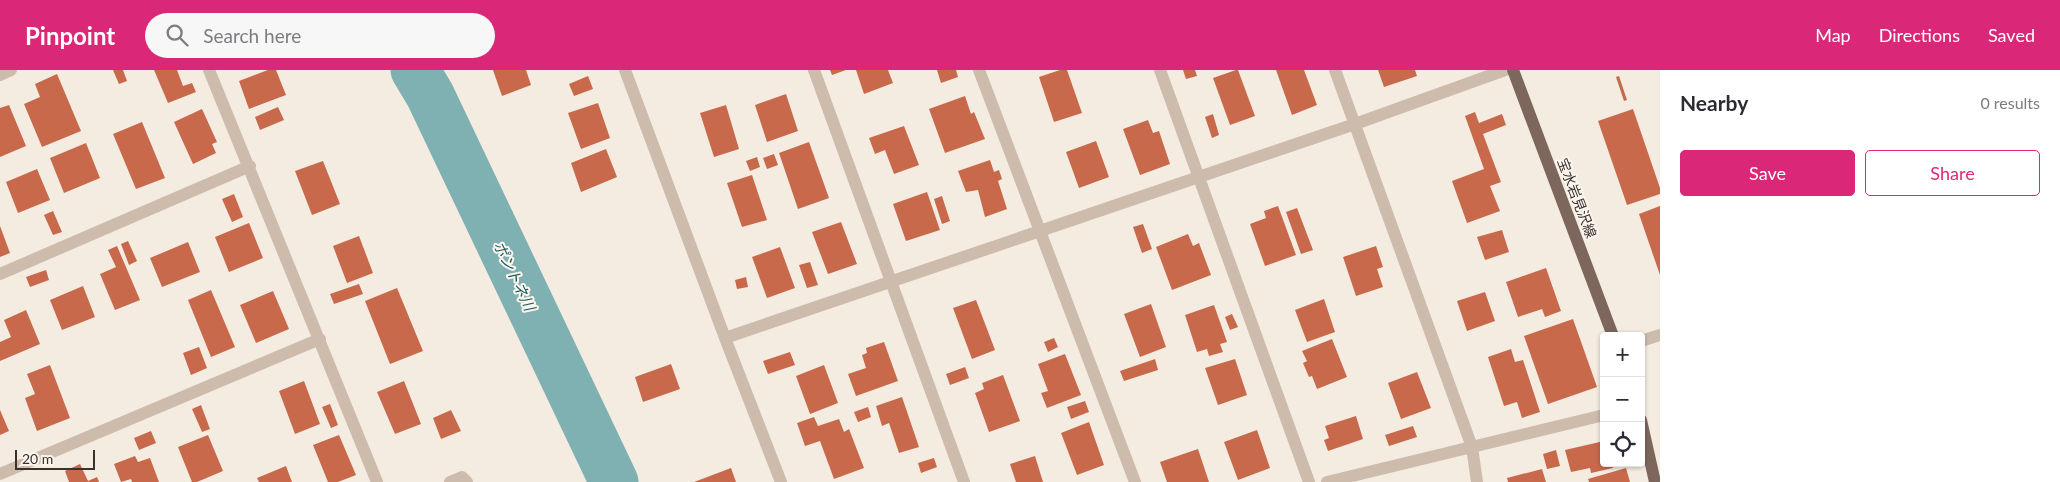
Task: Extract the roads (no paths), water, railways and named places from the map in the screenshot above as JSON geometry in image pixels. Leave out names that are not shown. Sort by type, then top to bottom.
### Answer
[{"type":"main road","name":"宝水岩見沢線","points":[[1513,70],[1611,332]]},
{"type":"main road","points":[[1642,422],[1656,474]]},
{"type":"street","points":[[0,75],[11,70]]},
{"type":"street","points":[[209,70],[250,166],[377,482]]},
{"type":"street","points":[[625,70],[781,482]]},
{"type":"street","points":[[814,70],[964,482]]},
{"type":"street","points":[[979,70],[1135,482]]},
{"type":"street","points":[[1160,70],[1309,482]]},
{"type":"street","points":[[1335,70],[1472,447],[1478,482]]},
{"type":"street","points":[[725,338],[1355,124],[1505,70]]},
{"type":"street","points":[[0,274],[250,166]]},
{"type":"street","points":[[1645,340],[1660,335]]},
{"type":"street","points":[[0,474],[320,339]]},
{"type":"street","points":[[1327,482],[1600,416]]},
{"type":"street","points":[[450,482],[462,477],[467,482]]},
{"type":"waterway","name":"ポントネ川","points":[[415,70],[430,95],[614,482]]}]
